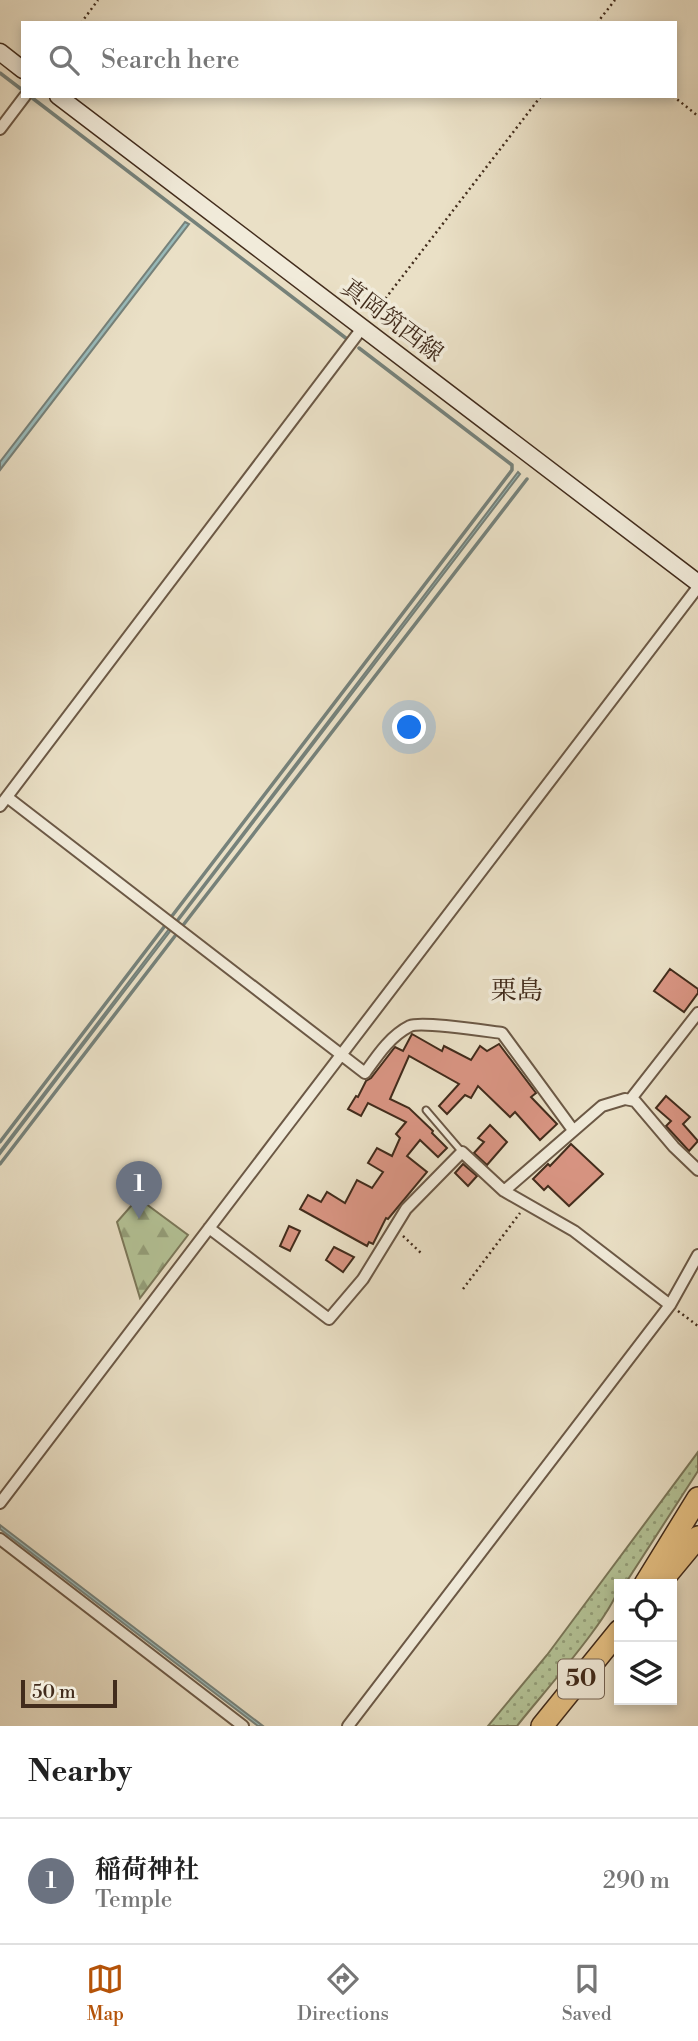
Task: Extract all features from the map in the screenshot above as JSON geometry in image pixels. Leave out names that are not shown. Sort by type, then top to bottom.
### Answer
[{"type":"highway","points":[[648,1579],[698,1498]]},
{"type":"highway","points":[[663,1579],[698,1537]]},
{"type":"highway","name":"50","points":[[542,1726],[613,1639]]},
{"type":"main road","points":[[0,52],[21,68]]},
{"type":"main road","name":"真岡筑西線","points":[[61,98],[698,585]]},
{"type":"street","points":[[0,128],[22,98]]},
{"type":"street","points":[[363,327],[3,801],[365,1073],[381,1050],[412,1025],[502,1032],[573,1130]]},
{"type":"street","points":[[0,1503],[698,585]]},
{"type":"street","points":[[630,1100],[698,1013]]},
{"type":"street","points":[[504,1191],[601,1106],[625,1099],[635,1101],[674,1147],[698,1170]]},
{"type":"street","points":[[209,1228],[329,1319],[363,1279],[406,1209],[462,1152],[504,1191],[574,1231],[670,1305]]},
{"type":"street","points":[[348,1726],[670,1305],[698,1255]]},
{"type":"street","points":[[0,1539],[243,1726]]},
{"type":"lane","points":[[426,1110],[462,1152]]},
{"type":"path","points":[[82,21],[98,0]]},
{"type":"path","points":[[599,21],[615,0]]},
{"type":"path","points":[[363,327],[539,98]]},
{"type":"path","points":[[676,98],[698,116]]},
{"type":"path","points":[[463,1289],[527,1204]]},
{"type":"path","points":[[394,1230],[421,1253]]},
{"type":"path","points":[[670,1305],[698,1326]]},
{"type":"green space","points":[[138,1198],[188,1235],[140,1298],[117,1222]]},
{"type":"green space","points":[[698,1452],[698,1471],[628,1579],[614,1579],[614,1598],[592,1633],[517,1726],[488,1726],[547,1655]]},
{"type":"water","points":[[185,222],[189,224],[0,470],[0,462]]},
{"type":"water","points":[[518,472],[520,474],[178,921],[177,920]]},
{"type":"water","points":[[169,929],[171,930],[0,1154],[0,1151]]},
{"type":"water","points":[[0,1525],[263,1726],[258,1726],[0,1529]]},
{"type":"building","points":[[670,969],[698,989],[684,1012],[654,991]]},
{"type":"building","points":[[412,1034],[442,1051],[444,1046],[471,1060],[480,1046],[487,1051],[499,1044],[536,1093],[531,1097],[557,1124],[540,1140],[515,1112],[510,1117],[478,1086],[471,1098],[465,1095],[447,1114],[439,1106],[459,1084],[409,1056],[390,1099],[409,1108],[447,1148],[438,1157],[420,1140],[407,1156],[427,1172],[388,1219],[386,1218],[373,1244],[369,1242],[367,1246],[300,1209],[308,1195],[321,1202],[327,1192],[345,1203],[357,1180],[372,1188],[383,1172],[368,1163],[377,1148],[392,1156],[400,1138],[396,1134],[406,1122],[368,1103],[361,1116],[348,1109],[366,1081],[395,1047],[403,1051]]},
{"type":"building","points":[[666,1096],[690,1117],[683,1124],[698,1141],[689,1151],[666,1126],[671,1121],[656,1108]]},
{"type":"building","points":[[490,1125],[507,1142],[487,1165],[474,1153],[484,1142],[478,1138]]},
{"type":"building","points":[[571,1144],[603,1174],[569,1206],[548,1186],[544,1190],[533,1179]]},
{"type":"building","points":[[463,1164],[477,1176],[468,1186],[455,1173]]},
{"type":"building","points":[[289,1226],[300,1231],[290,1251],[280,1246]]},
{"type":"building","points":[[334,1247],[354,1257],[343,1272],[326,1260]]},
{"type":"waterway","points":[[0,73],[21,89]]},
{"type":"waterway","points":[[32,98],[347,339]]},
{"type":"waterway","points":[[172,916],[512,470],[512,465],[359,348]]},
{"type":"waterway","points":[[184,924],[527,479]]},
{"type":"waterway","points":[[0,1142],[164,927]]},
{"type":"waterway","points":[[0,1164],[175,936]]},
{"type":"place","name":"稲荷神社","points":[[139,1219]]},
{"type":"district","name":"栗島","points":[[517,991]]}]
